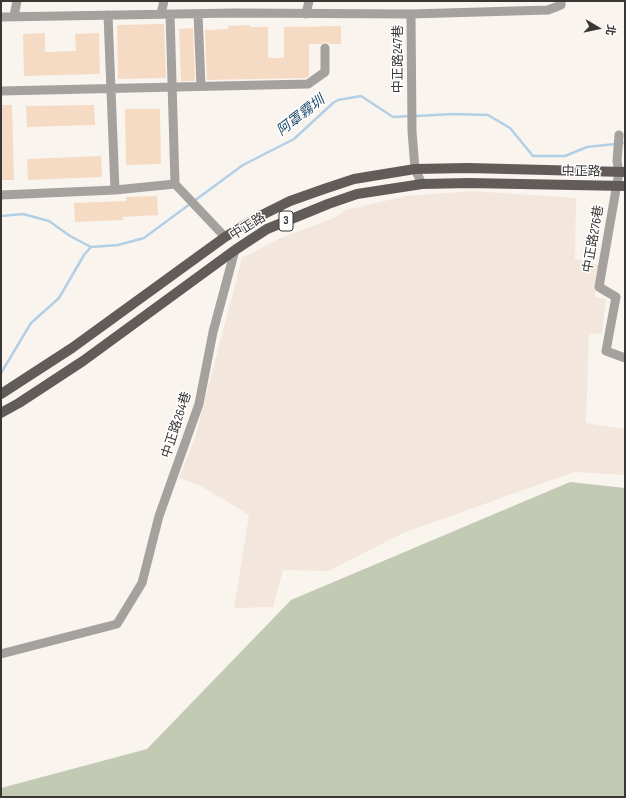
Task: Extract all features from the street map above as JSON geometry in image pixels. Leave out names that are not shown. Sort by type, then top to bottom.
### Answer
[{"type":"main road","name":"中正路","points":[[1,394],[72,348],[225,237],[260,216],[290,201],[317,191],[354,179],[415,168],[622,172]]},
{"type":"main road","name":"中正路","points":[[3,413],[82,361],[235,250],[267,229],[328,204],[357,194],[422,184],[469,183],[621,186]]},
{"type":"lane","points":[[14,16],[17,1]]},
{"type":"lane","points":[[164,1],[172,87],[175,184],[225,237]]},
{"type":"lane","points":[[306,14],[309,1]]},
{"type":"lane","name":"中正路247巷","points":[[422,184],[415,168],[412,131],[412,14],[548,10],[561,5],[561,1]]},
{"type":"lane","points":[[1,17],[166,14],[412,14]]},
{"type":"lane","points":[[198,14],[201,86]]},
{"type":"lane","points":[[108,15],[115,190]]},
{"type":"lane","points":[[1,91],[308,84],[325,72],[325,48]]},
{"type":"lane","name":"中正路276巷","points":[[619,135],[617,161],[622,172],[621,186],[599,287],[616,297],[606,351],[625,358]]},
{"type":"lane","points":[[1,195],[115,190],[175,184]]},
{"type":"lane","name":"中正路264巷","points":[[1,654],[117,624],[142,583],[159,516],[199,404],[213,332],[235,250]]},
{"type":"shaded area","points":[[472,191],[576,198],[575,259],[599,265],[595,297],[606,299],[602,334],[589,333],[586,423],[625,429],[625,475],[574,472],[403,533],[328,571],[283,570],[273,607],[234,608],[249,515],[201,486],[179,478],[195,438],[242,258],[278,239],[332,219],[346,210],[406,196]]},
{"type":"green space","points":[[570,482],[625,488],[625,797],[1,797],[1,788],[147,749],[291,600]]},
{"type":"building","points":[[164,24],[166,78],[118,79],[117,25]]},
{"type":"building","points":[[250,25],[250,27],[268,27],[268,58],[284,58],[284,27],[341,26],[341,44],[330,44],[325,42],[321,44],[309,44],[309,76],[306,78],[207,80],[205,30],[228,29],[228,26]]},
{"type":"building","points":[[193,28],[195,81],[181,81],[179,29]]},
{"type":"building","points":[[45,33],[45,52],[76,51],[75,34],[99,33],[100,74],[24,76],[23,34]]},
{"type":"building","points":[[1,105],[12,105],[14,180],[1,180]]},
{"type":"building","points":[[94,105],[95,125],[27,127],[26,106]]},
{"type":"building","points":[[125,109],[160,109],[161,164],[126,165]]},
{"type":"building","points":[[101,156],[102,177],[28,180],[27,159]]},
{"type":"building","points":[[157,196],[158,215],[123,217],[123,220],[75,222],[74,203],[126,201],[126,197]]},
{"type":"waterway","name":"阿罩霧圳","points":[[194,201],[243,165],[294,139],[338,100],[361,96],[393,117],[410,116]]},
{"type":"waterway","name":"阿罩霧圳","points":[[415,116],[454,114],[488,115],[510,128],[533,156],[565,156],[587,147],[625,143]]},
{"type":"waterway","name":"阿罩霧圳","points":[[1,216],[23,214],[49,221],[70,236],[91,247],[118,245],[144,238],[190,204]]},
{"type":"waterway","points":[[1,373],[31,323],[59,298],[84,255],[91,247]]}]
